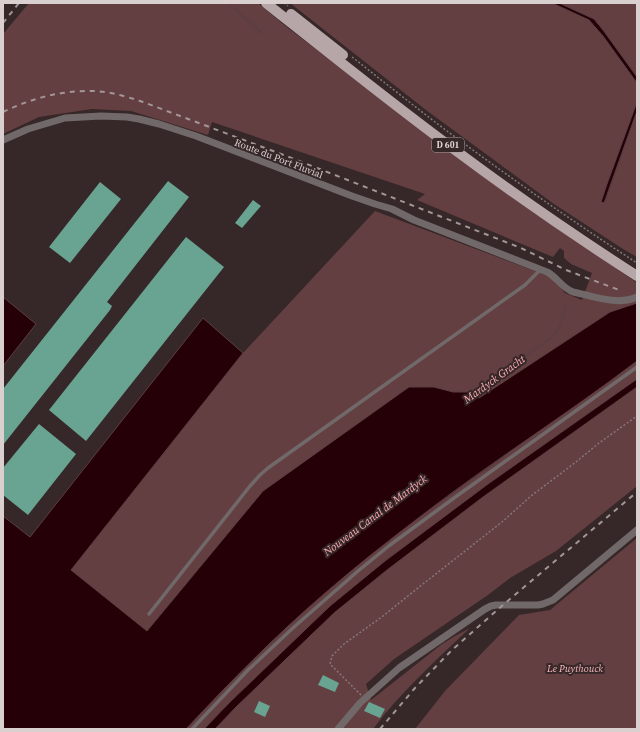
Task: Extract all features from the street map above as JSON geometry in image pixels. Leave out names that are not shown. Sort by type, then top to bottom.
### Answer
[{"type":"main road","name":"D 601","points":[[266,3],[461,155],[561,226],[637,276]]},
{"type":"main road","name":"D 601","points":[[277,3],[455,144],[544,208],[637,270]]},
{"type":"street","name":"Route du Port Fluvial","points":[[3,140],[46,123],[70,118],[114,116],[153,122],[204,139],[364,201],[392,209],[414,220],[541,269],[550,273],[567,289],[573,292],[617,301],[637,297]]},
{"type":"street","points":[[338,729],[365,698],[403,665],[490,606],[498,604],[538,605],[553,600],[637,530]]},
{"type":"lane","points":[[149,614],[260,474],[525,285],[541,269]]},
{"type":"lane","points":[[192,729],[248,670],[294,627],[332,593],[386,549],[454,498],[637,368]]},
{"type":"path","points":[[284,3],[290,8]]},
{"type":"path","points":[[350,56],[512,179],[637,263]]},
{"type":"path","points":[[365,698],[330,664],[332,656],[344,644],[384,616],[502,522],[531,496],[599,443],[637,416]]},
{"type":"green space","points":[[29,3],[258,3],[283,24],[463,162],[637,283],[637,303],[610,312],[479,398],[470,392],[453,392],[434,387],[409,387],[263,491],[147,631],[71,570],[243,353],[375,211],[545,275],[555,281],[565,293],[582,300],[592,273],[571,264],[564,258],[564,251],[560,248],[553,257],[417,200],[425,194],[212,122],[208,135],[131,111],[92,109],[39,117],[3,134],[3,34]]},
{"type":"green space","points":[[290,3],[552,3],[589,20],[603,36],[637,83],[637,102],[607,184],[605,202],[637,111],[637,257],[554,204],[426,110]]},
{"type":"green space","points":[[559,3],[637,3],[637,77],[594,19]]},
{"type":"green space","points":[[637,361],[637,379],[488,484],[385,561],[330,606],[204,729],[186,729],[281,633],[356,567],[434,506]]},
{"type":"green space","points":[[637,387],[637,486],[556,551],[510,578],[488,595],[394,659],[366,684],[371,700],[442,644],[470,628],[407,689],[373,729],[215,729],[334,613],[387,570],[483,497]]},
{"type":"green space","name":"Le Puythouck","points":[[637,538],[637,729],[415,729],[445,691],[519,615],[550,610]]},
{"type":"water","points":[[552,3],[559,3],[594,19],[637,77],[637,83],[603,36],[589,20]]},
{"type":"water","points":[[637,102],[637,111],[604,203],[601,202],[607,184]]},
{"type":"water","points":[[3,297],[36,324],[3,366]]},
{"type":"water","name":"Nouveau Canal de Mardyck","points":[[637,303],[637,361],[447,496],[360,564],[270,643],[186,729],[3,729],[3,516],[30,537],[203,318],[243,353],[71,570],[147,631],[263,491],[409,387],[434,387],[453,392],[470,392],[479,398],[610,312]]},
{"type":"water","points":[[637,379],[637,387],[483,497],[387,570],[334,613],[215,729],[204,729],[330,606],[385,561],[488,484]]},
{"type":"building","points":[[168,181],[189,197],[107,302],[112,306],[110,310],[3,445],[3,389]]},
{"type":"building","points":[[100,182],[121,199],[70,263],[49,247]]},
{"type":"building","points":[[253,200],[261,206],[242,228],[235,223]]},
{"type":"building","points":[[186,237],[224,267],[86,441],[49,410]]},
{"type":"building","points":[[39,424],[76,454],[28,515],[3,495],[3,468]]},
{"type":"building","points":[[323,675],[339,683],[335,692],[318,685]]},
{"type":"building","points":[[259,701],[270,706],[265,717],[254,712]]},
{"type":"building","points":[[369,702],[385,709],[380,718],[364,711]]},
{"type":"waterway","points":[[228,3],[262,33]]},
{"type":"waterway","name":"Mardyck Gracht","points":[[472,394],[552,337],[561,323],[566,306]]},
{"type":"railway","points":[[3,23],[19,3]]},
{"type":"railway","points":[[3,112],[36,99],[71,92],[108,92],[126,97],[289,157],[521,248],[566,270],[619,290]]},
{"type":"railway","points":[[380,729],[415,688],[452,650],[504,604],[637,492]]}]
